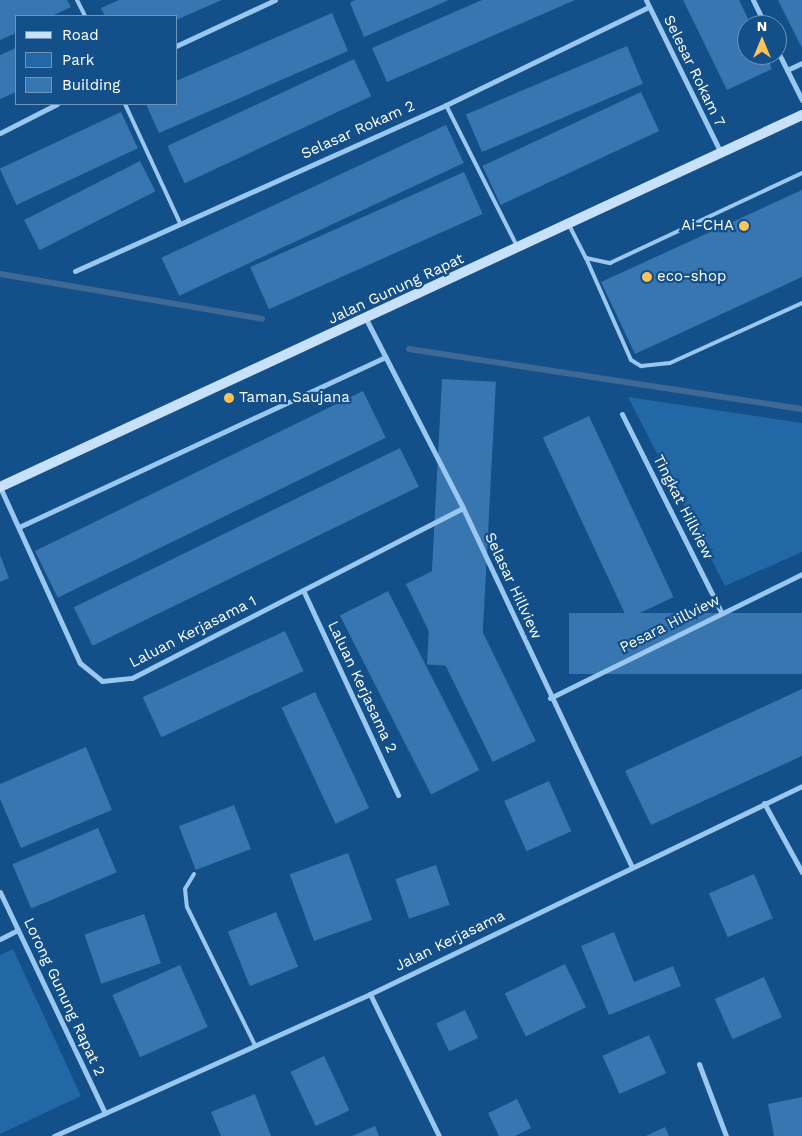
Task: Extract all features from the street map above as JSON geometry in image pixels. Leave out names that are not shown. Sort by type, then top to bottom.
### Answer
[{"type":"street","points":[[178,45],[275,0]]},
{"type":"street","name":"Selesar Rokam 7","points":[[646,0],[721,153]]},
{"type":"street","points":[[753,0],[760,15]]},
{"type":"street","name":"Selasar Rokam 2","points":[[74,271],[180,222],[446,105],[649,8]]},
{"type":"street","points":[[787,70],[802,63]]},
{"type":"street","points":[[784,65],[802,100]]},
{"type":"street","points":[[0,133],[55,105]]},
{"type":"street","name":"Jalan Gunung Rapat","points":[[0,487],[518,249],[568,222],[802,115]]},
{"type":"street","name":"Selasar Hillview","points":[[366,319],[463,508],[550,698],[632,867]]},
{"type":"street","points":[[19,527],[386,357]]},
{"type":"street","name":"Tingkat Hillview","points":[[622,414],[721,612]]},
{"type":"street","name":"Laluan Kerjasama 1","points":[[0,487],[80,663],[102,681],[132,678],[463,508]]},
{"type":"street","name":"Pesara Hillview","points":[[550,698],[721,612],[802,574]]},
{"type":"street","name":"Laluan Kerjasama 2","points":[[303,590],[398,795]]},
{"type":"street","name":"Jalan Kerjasama","points":[[54,1136],[370,994],[802,786]]},
{"type":"street","points":[[764,803],[802,872]]},
{"type":"street","name":"Lorong Gunung Rapat 2","points":[[0,892],[105,1113]]},
{"type":"street","points":[[0,939],[18,930]]},
{"type":"street","points":[[370,994],[439,1136]]},
{"type":"street","points":[[699,1064],[726,1136]]},
{"type":"lane","points":[[77,0],[84,15]]},
{"type":"lane","points":[[126,105],[180,222]]},
{"type":"lane","points":[[446,105],[518,249]]},
{"type":"lane","points":[[586,258],[610,263],[802,173]]},
{"type":"lane","points":[[568,222],[631,360],[641,366],[670,363],[802,303]]},
{"type":"lane","points":[[194,874],[185,889],[187,907],[255,1045]]},
{"type":"green space","points":[[628,397],[802,423],[802,552],[725,586]]},
{"type":"green space","points":[[13,949],[81,1096],[0,1134],[0,955]]},
{"type":"building","points":[[0,0],[67,0],[71,7],[54,15],[15,15],[15,33],[0,40]]},
{"type":"building","points":[[119,0],[222,0],[178,19],[178,15],[104,15],[101,8]]},
{"type":"building","points":[[355,0],[449,0],[364,37],[350,3]]},
{"type":"building","points":[[482,0],[575,0],[387,82],[372,48]]},
{"type":"building","points":[[683,0],[739,0],[746,15],[737,15],[737,65],[770,65],[772,69],[727,90]]},
{"type":"building","points":[[778,0],[802,0],[802,48],[787,15]]},
{"type":"building","points":[[332,13],[348,51],[159,133],[146,105],[178,105],[178,80]]},
{"type":"building","points":[[627,46],[643,84],[482,152],[466,114]]},
{"type":"building","points":[[15,48],[15,92],[0,99],[0,55]]},
{"type":"building","points":[[354,59],[371,96],[185,183],[167,146]]},
{"type":"building","points":[[641,92],[659,131],[501,205],[482,166]]},
{"type":"building","points":[[121,112],[138,148],[16,205],[0,168]]},
{"type":"building","points":[[446,125],[464,163],[179,296],[161,258]]},
{"type":"building","points":[[140,161],[155,191],[40,250],[24,220]]},
{"type":"building","points":[[464,172],[483,214],[269,309],[250,267]]},
{"type":"building","points":[[802,190],[802,277],[635,354],[601,282]]},
{"type":"building","points":[[442,379],[496,382],[481,667],[427,665]]},
{"type":"building","points":[[363,391],[386,438],[58,598],[35,551]]},
{"type":"building","points":[[589,416],[674,597],[627,619],[543,438]]},
{"type":"building","points":[[400,448],[419,487],[93,646],[74,607]]},
{"type":"building","points":[[0,555],[9,578],[0,582]]},
{"type":"building","points":[[449,563],[536,741],[493,762],[406,584]]},
{"type":"building","points":[[388,591],[479,770],[431,795],[340,616]]},
{"type":"building","points":[[569,613],[802,613],[802,674],[569,674]]},
{"type":"building","points":[[285,631],[304,671],[161,737],[143,697]]},
{"type":"building","points":[[802,689],[802,756],[651,825],[625,771]]},
{"type":"building","points":[[315,692],[369,808],[336,824],[281,708]]},
{"type":"building","points":[[86,747],[112,810],[21,848],[0,799],[0,784]]},
{"type":"building","points":[[549,781],[571,831],[527,851],[504,801]]},
{"type":"building","points":[[234,805],[251,849],[196,870],[179,826]]},
{"type":"building","points":[[98,828],[117,872],[31,909],[12,864]]},
{"type":"building","points":[[348,853],[372,920],[314,941],[290,874]]},
{"type":"building","points":[[436,865],[450,905],[409,919],[395,879]]},
{"type":"building","points":[[754,874],[773,918],[728,937],[709,893]]},
{"type":"building","points":[[276,912],[298,967],[250,986],[228,931]]},
{"type":"building","points":[[144,914],[161,963],[101,984],[84,935]]},
{"type":"building","points":[[614,932],[634,982],[673,966],[681,986],[609,1015],[581,946]]},
{"type":"building","points":[[565,964],[586,1007],[526,1037],[505,993]]},
{"type":"building","points":[[180,965],[208,1027],[140,1057],[112,995]]},
{"type":"building","points":[[764,977],[782,1017],[733,1039],[715,999]]},
{"type":"building","points":[[465,1010],[478,1038],[449,1052],[436,1024]]},
{"type":"building","points":[[649,1035],[666,1073],[619,1094],[602,1056]]},
{"type":"building","points":[[324,1056],[349,1110],[316,1126],[290,1072]]},
{"type":"building","points":[[255,1094],[271,1136],[221,1136],[211,1112]]},
{"type":"building","points":[[802,1097],[802,1136],[774,1136],[768,1104]]},
{"type":"building","points":[[517,1099],[531,1128],[515,1136],[499,1136],[488,1113]]},
{"type":"building","points":[[375,1126],[379,1136],[352,1136]]},
{"type":"building","points":[[665,1127],[669,1136],[646,1136]]},
{"type":"waterway","points":[[0,274],[262,319]]},
{"type":"waterway","points":[[409,349],[802,409]]},
{"type":"place","name":"Ai-CHA","points":[[744,226]]},
{"type":"place","name":"eco-shop","points":[[647,277]]},
{"type":"place","name":"Taman Saujana","points":[[229,398]]}]
